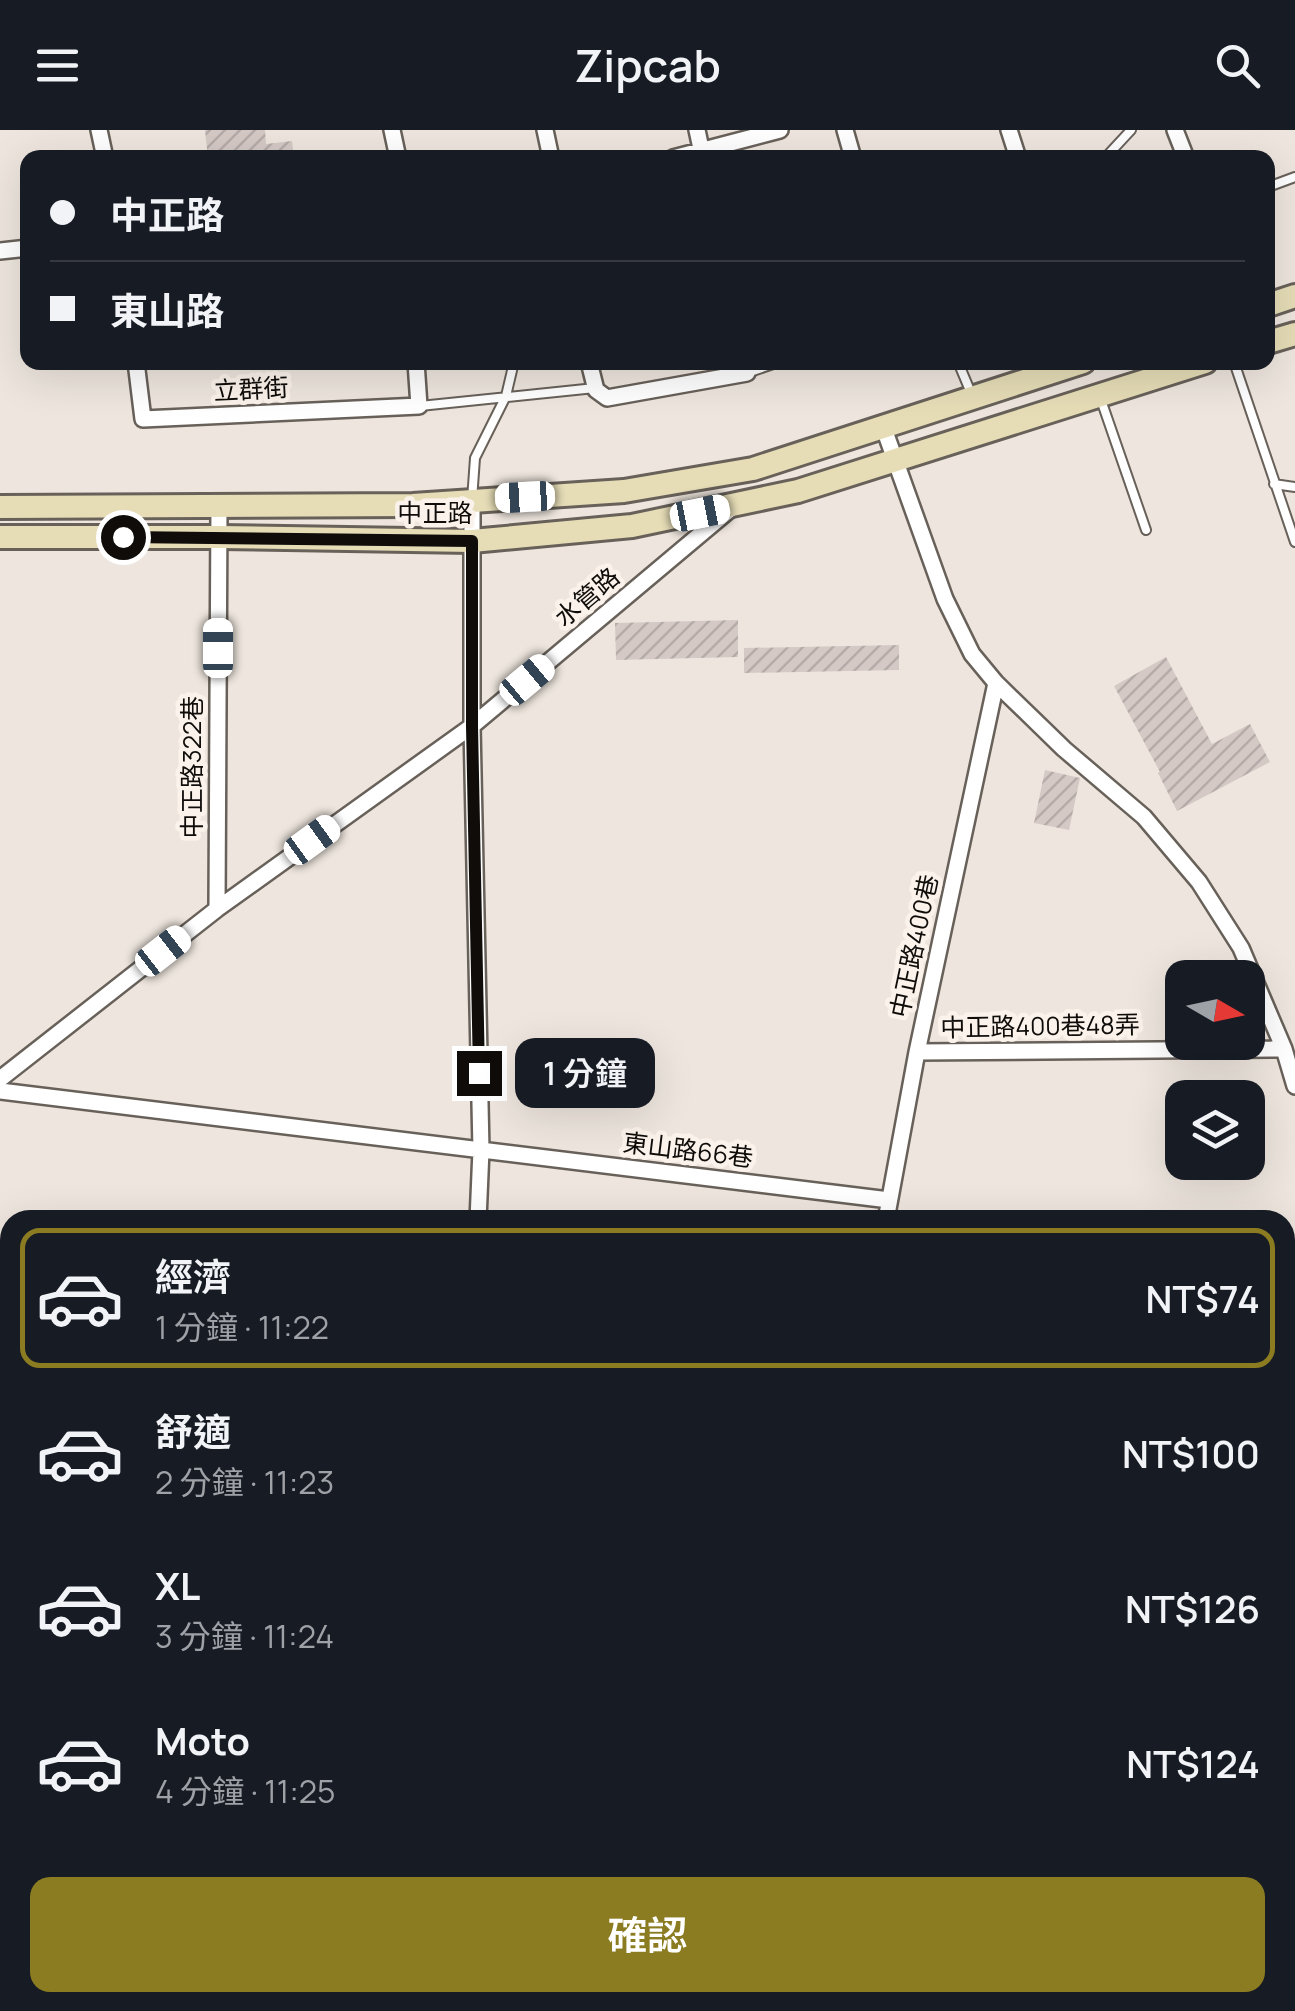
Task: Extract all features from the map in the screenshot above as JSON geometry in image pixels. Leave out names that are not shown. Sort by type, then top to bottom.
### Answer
[{"type":"main road","name":"中正路","points":[[0,506],[413,505],[624,491],[753,469],[1058,370]]},
{"type":"main road","name":"中正路","points":[[0,537],[472,541],[632,526],[798,491],[1180,370]]},
{"type":"street","points":[[716,150],[780,130]]},
{"type":"street","name":"立群街","points":[[137,370],[143,419],[419,406]]},
{"type":"street","points":[[417,370],[419,406]]},
{"type":"street","points":[[591,370],[595,388],[610,398],[737,370]]},
{"type":"street","points":[[883,426],[945,599],[972,654],[1064,749],[1144,817],[1199,882],[1241,948],[1290,1046],[1295,1086]]},
{"type":"street","points":[[472,501],[478,1210]]},
{"type":"street","name":"中正路322巷","points":[[216,909],[219,505]]},
{"type":"street","name":"水管路","points":[[0,1078],[216,909],[472,726],[734,506]]},
{"type":"street","name":"中正路400巷","points":[[888,1210],[917,1052],[996,683]]},
{"type":"street","name":"中正路400巷48弄","points":[[917,1052],[1290,1046]]},
{"type":"street","name":"東山路66巷","points":[[0,1091],[890,1200]]},
{"type":"street","points":[[0,1876],[0,1908]]},
{"type":"lane","points":[[1113,150],[1131,130]]},
{"type":"lane","points":[[472,501],[475,458],[506,396],[512,370]]},
{"type":"lane","points":[[961,370],[973,397]]},
{"type":"lane","points":[[1237,370],[1295,542]]},
{"type":"lane","points":[[419,406],[595,388]]},
{"type":"lane","points":[[1100,396],[1146,530]]},
{"type":"lane","points":[[1274,484],[1295,487]]},
{"type":"building","points":[[205,130],[265,130],[266,144],[292,141],[293,150],[207,150]]},
{"type":"building","points":[[738,620],[738,657],[616,660],[615,623]]},
{"type":"building","points":[[899,645],[899,670],[744,673],[744,648]]},
{"type":"building","points":[[1166,657],[1212,744],[1250,724],[1270,762],[1177,811],[1114,686]]},
{"type":"building","points":[[1045,770],[1080,778],[1069,830],[1034,823]]},
{"type":"route","points":[[123,537],[472,541],[479,1073]]}]
